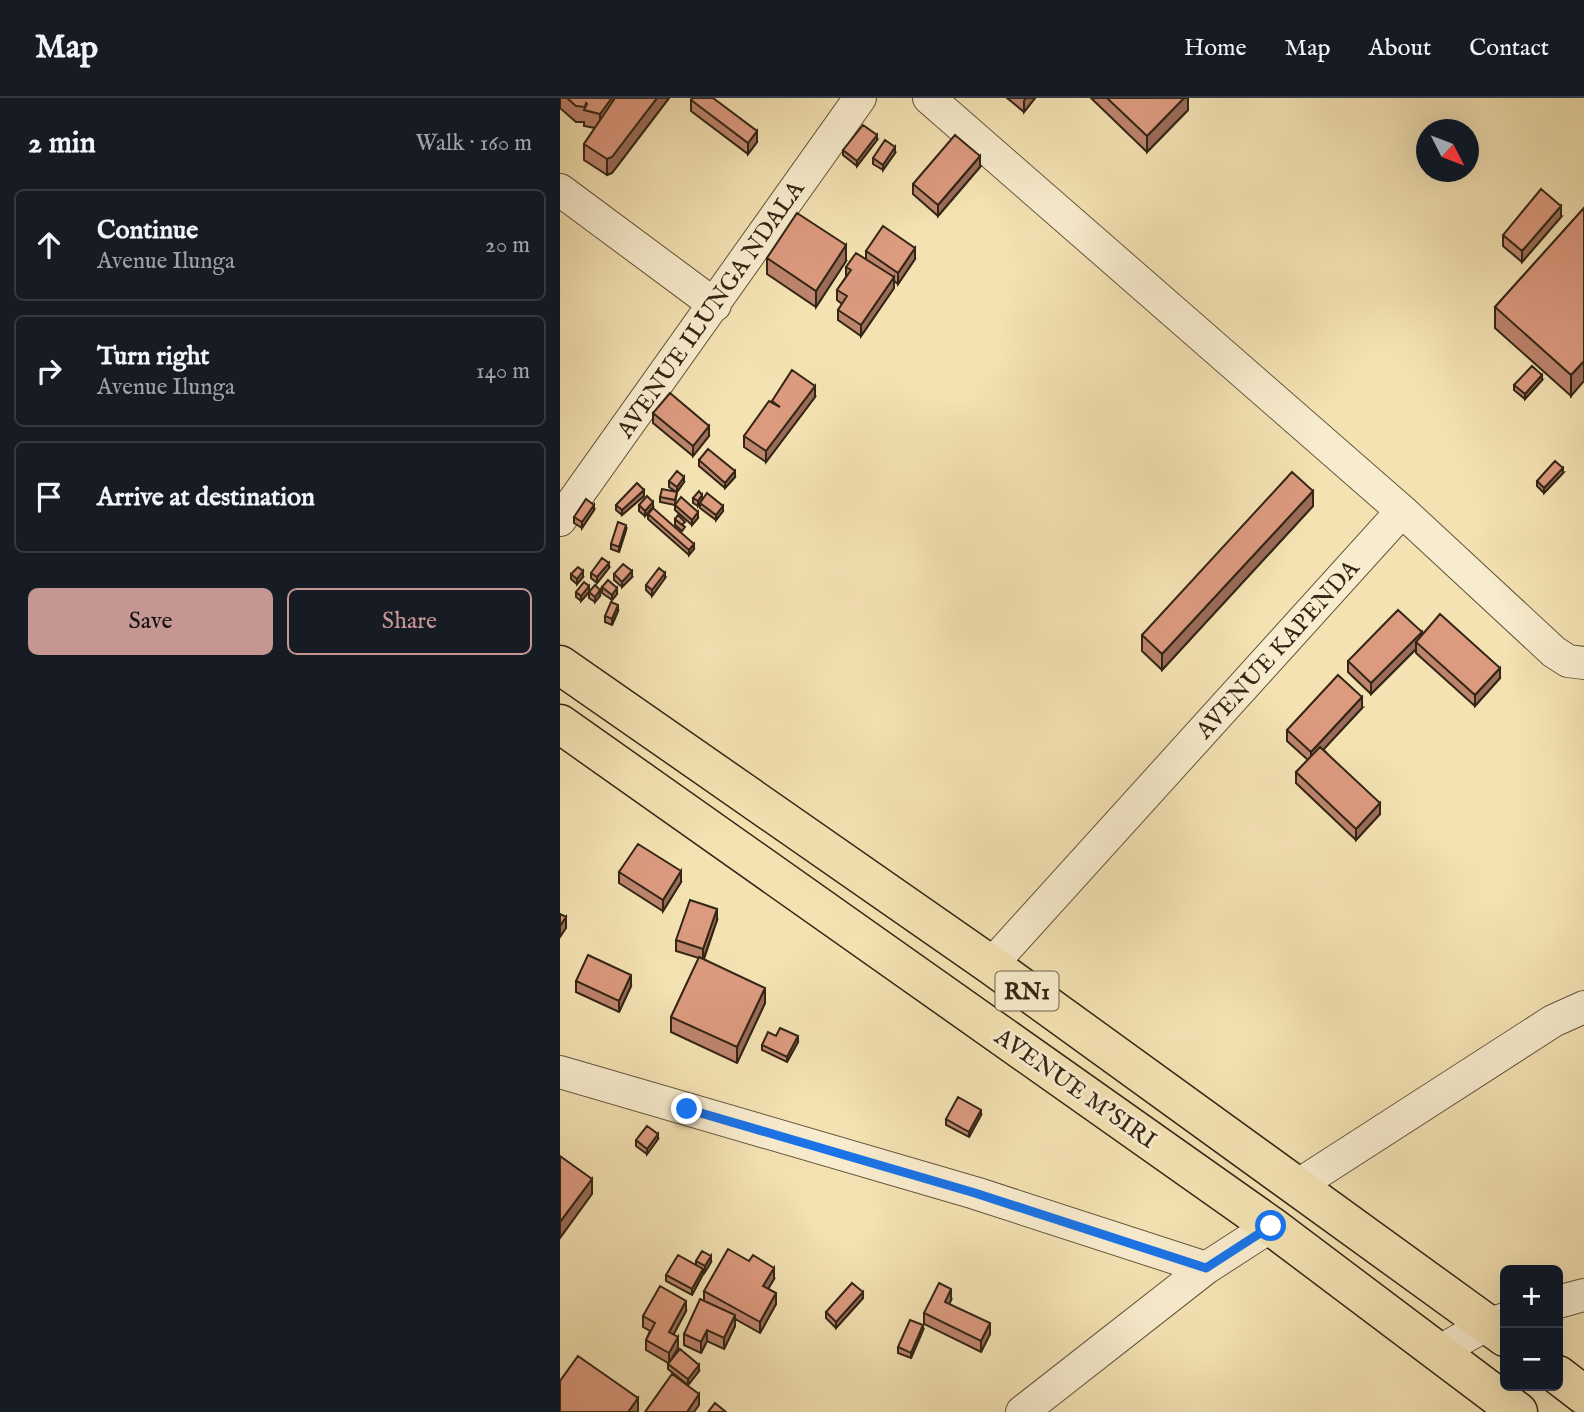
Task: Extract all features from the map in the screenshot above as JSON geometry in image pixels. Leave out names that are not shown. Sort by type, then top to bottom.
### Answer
[{"type":"highway","name":"AVENUE M'SIRI","points":[[560,665],[992,965],[1297,1186],[1499,1327]]},
{"type":"highway","name":"AVENUE M'SIRI","points":[[560,724],[1271,1226],[1518,1412]]},
{"type":"highway","points":[[1563,1380],[1584,1395]]},
{"type":"street","name":"AVENUE ILUNGA NDALA","points":[[560,520],[860,98]]},
{"type":"street","points":[[929,98],[1402,511],[1554,652],[1568,661],[1584,663]]},
{"type":"street","points":[[560,190],[715,305]]},
{"type":"street","name":"AVENUE KAPENDA","points":[[992,965],[1402,511]]},
{"type":"street","points":[[1297,1186],[1553,1021],[1584,1007]]},
{"type":"street","points":[[560,1072],[975,1193],[1206,1268]]},
{"type":"street","points":[[1022,1412],[1206,1268],[1271,1226]]},
{"type":"street","points":[[1563,1301],[1584,1295]]},
{"type":"street","points":[[1438,1352],[1499,1327]]},
{"type":"building","points":[[567,98],[611,99],[600,114],[584,110],[587,104],[586,103],[585,107],[576,106]]},
{"type":"building","points":[[615,98],[657,98],[612,157],[607,159],[584,144]]},
{"type":"building","points":[[713,98],[757,131],[748,143],[691,100]]},
{"type":"building","points":[[1107,98],[1184,98],[1147,136]]},
{"type":"building","points":[[863,125],[877,135],[857,161],[843,150]]},
{"type":"building","points":[[955,135],[980,156],[938,205],[913,184]]},
{"type":"building","points":[[885,140],[895,147],[883,165],[873,158]]},
{"type":"building","points":[[1541,189],[1561,206],[1522,251],[1503,235]]},
{"type":"building","points":[[1584,208],[1584,361],[1571,375],[1495,307]]},
{"type":"building","points":[[797,213],[846,245],[816,291],[767,258]]},
{"type":"building","points":[[883,226],[915,248],[898,273],[866,251]]},
{"type":"building","points":[[856,253],[894,277],[861,325],[838,310],[847,296],[837,290],[851,270],[846,267]]},
{"type":"building","points":[[1532,366],[1542,375],[1525,394],[1514,385]]},
{"type":"building","points":[[792,370],[815,386],[766,451],[744,436],[769,401],[780,407],[772,401]]},
{"type":"building","points":[[670,393],[709,426],[693,446],[653,413]]},
{"type":"building","points":[[708,449],[735,471],[725,483],[699,460]]},
{"type":"building","points":[[1555,461],[1563,468],[1544,488],[1537,481]]},
{"type":"building","points":[[677,471],[684,477],[677,487],[669,481]]},
{"type":"building","points":[[1292,472],[1313,491],[1162,654],[1142,635]]},
{"type":"building","points":[[637,483],[644,490],[622,510],[616,505]]},
{"type":"building","points":[[662,489],[677,492],[675,500],[660,497]]},
{"type":"building","points":[[699,491],[702,495],[698,501],[693,498]]},
{"type":"building","points":[[707,493],[723,506],[716,515],[700,503]]},
{"type":"building","points":[[647,496],[653,502],[645,511],[639,505]]},
{"type":"building","points":[[681,497],[698,512],[692,520],[675,505]]},
{"type":"building","points":[[586,499],[594,505],[582,522],[574,517]]},
{"type":"building","points":[[653,508],[694,544],[689,550],[648,514]]},
{"type":"building","points":[[678,515],[685,522],[682,525],[675,519]]},
{"type":"building","points":[[618,522],[626,525],[619,547],[611,544]]},
{"type":"building","points":[[602,558],[609,563],[597,577],[591,573]]},
{"type":"building","points":[[623,564],[632,571],[622,582],[614,574]]},
{"type":"building","points":[[578,567],[583,571],[577,579],[571,574]]},
{"type":"building","points":[[659,568],[665,573],[652,590],[646,585]]},
{"type":"building","points":[[608,580],[617,588],[612,595],[602,587]]},
{"type":"building","points":[[584,582],[589,586],[581,596],[576,592]]},
{"type":"building","points":[[595,585],[600,590],[595,597],[589,592]]},
{"type":"building","points":[[611,602],[618,605],[612,619],[605,616]]},
{"type":"building","points":[[1398,610],[1422,632],[1371,683],[1348,661]]},
{"type":"building","points":[[1440,614],[1500,668],[1475,695],[1416,642]]},
{"type":"building","points":[[1338,675],[1362,697],[1311,752],[1287,730]]},
{"type":"building","points":[[1320,747],[1380,803],[1356,829],[1296,772]]},
{"type":"building","points":[[638,844],[681,871],[663,900],[619,872]]},
{"type":"building","points":[[690,900],[717,909],[703,949],[676,940]]},
{"type":"building","points":[[560,914],[566,917],[560,926]]},
{"type":"building","points":[[588,955],[631,975],[619,1001],[576,981]]},
{"type":"building","points":[[699,957],[765,988],[737,1047],[671,1017]]},
{"type":"building","points":[[780,1028],[798,1036],[787,1057],[762,1045],[768,1032],[776,1036]]},
{"type":"building","points":[[958,1097],[981,1110],[969,1132],[946,1119]]},
{"type":"building","points":[[647,1126],[658,1134],[647,1149],[636,1140]]},
{"type":"building","points":[[560,1156],[592,1179],[560,1222]]},
{"type":"building","points":[[728,1249],[749,1261],[753,1255],[774,1268],[763,1286],[776,1293],[760,1322],[704,1291]]},
{"type":"building","points":[[702,1251],[711,1256],[705,1266],[696,1261]]},
{"type":"building","points":[[678,1255],[703,1269],[692,1289],[666,1275]]},
{"type":"building","points":[[852,1283],[863,1292],[836,1322],[826,1312]]},
{"type":"building","points":[[939,1283],[951,1289],[945,1302],[990,1323],[981,1341],[924,1313]]},
{"type":"building","points":[[660,1286],[686,1301],[669,1332],[678,1337],[669,1353],[646,1340],[655,1323],[643,1316]]},
{"type":"building","points":[[700,1299],[735,1315],[724,1338],[707,1330],[701,1342],[684,1334]]},
{"type":"building","points":[[910,1320],[923,1325],[911,1353],[898,1347]]},
{"type":"building","points":[[680,1349],[699,1365],[688,1379],[668,1364]]},
{"type":"building","points":[[578,1356],[638,1398],[628,1412],[560,1412],[560,1381]]},
{"type":"building","points":[[672,1374],[699,1394],[687,1412],[645,1412]]},
{"type":"building","points":[[715,1403],[726,1412],[708,1412]]},
{"type":"route","points":[[687,1109],[975,1193],[1206,1268],[1271,1226]]}]
